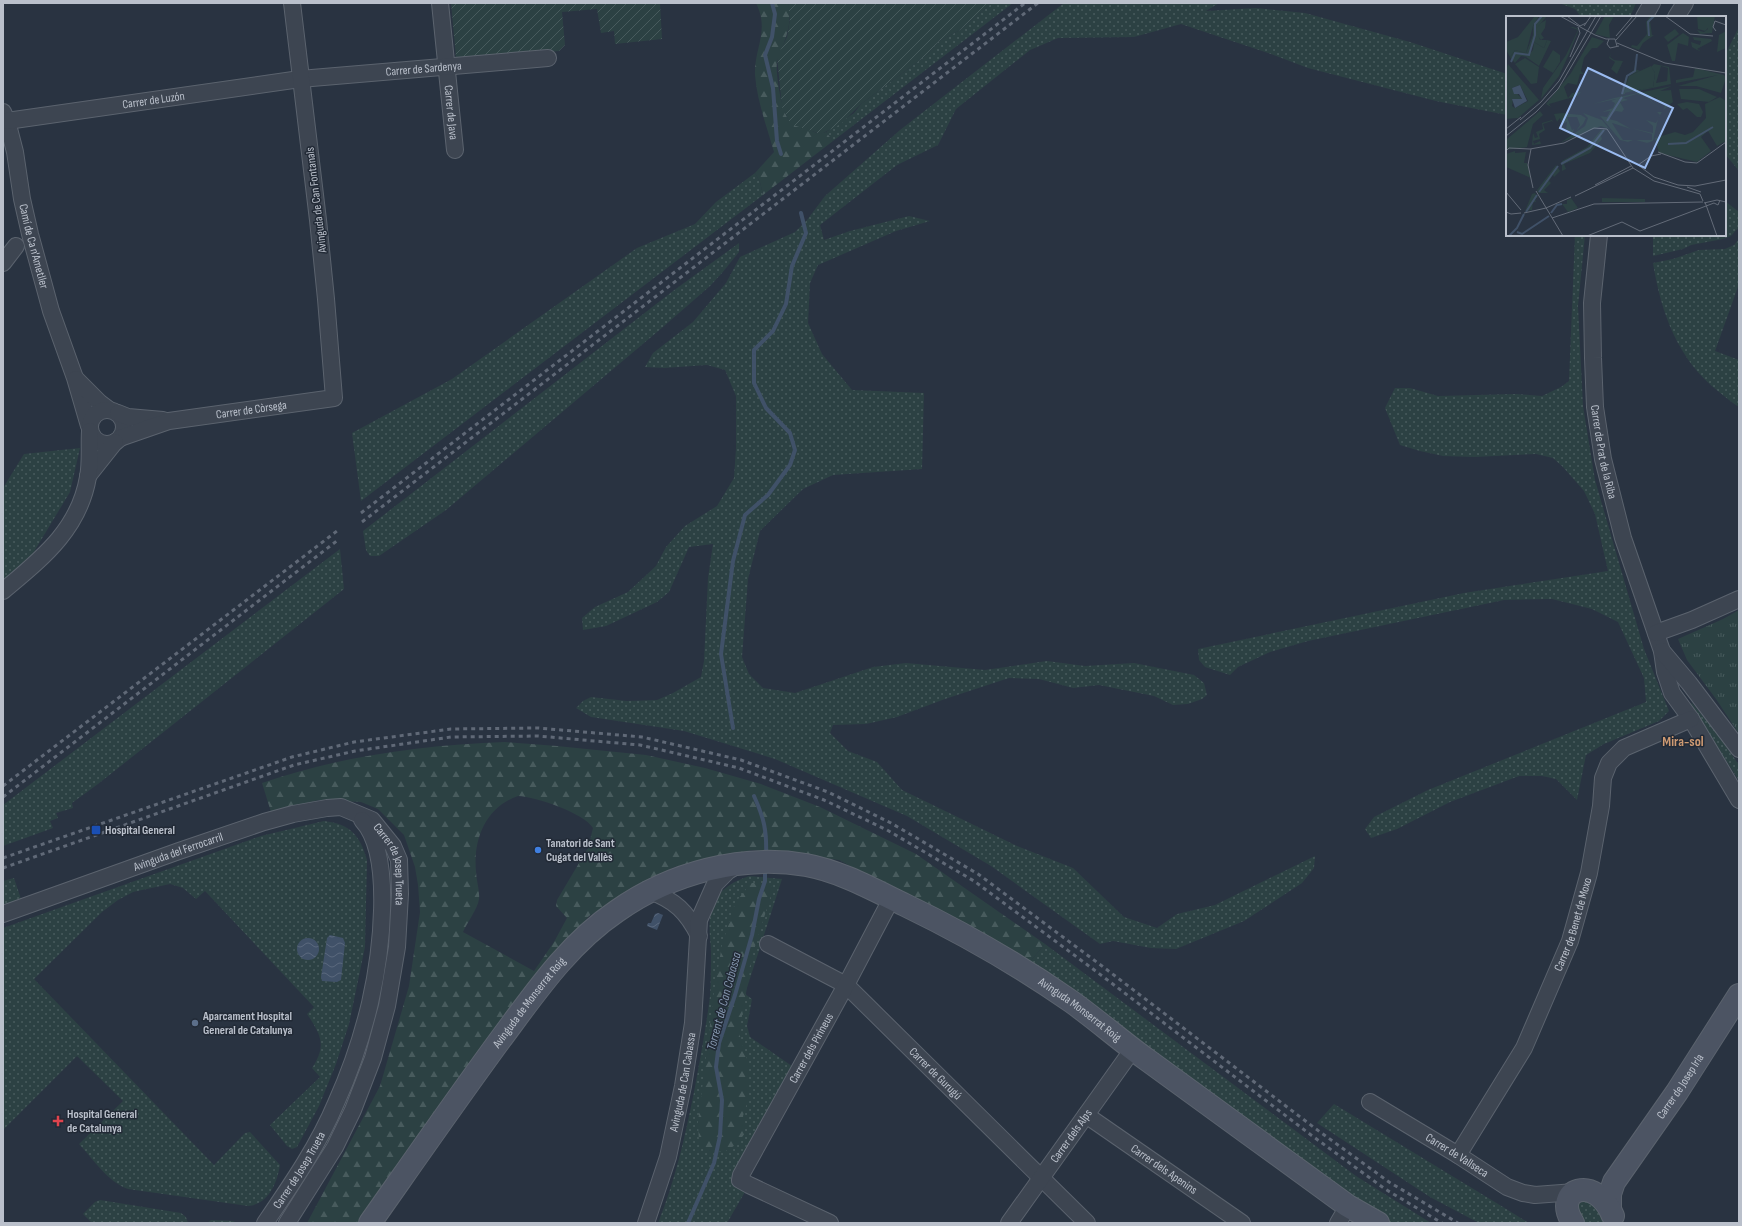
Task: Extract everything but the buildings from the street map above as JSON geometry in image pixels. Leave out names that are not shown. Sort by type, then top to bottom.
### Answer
[{"type":"street","name":"Avinguda de Can Fontanals","points":[[292,3],[300,79],[316,197],[334,398]]},
{"type":"street","name":"Carrer de Java","points":[[440,3],[455,150]]},
{"type":"street","points":[[1645,16],[1652,3]]},
{"type":"street","points":[[1677,16],[1685,3]]},
{"type":"street","name":"Carrer de Sardenya","points":[[300,79],[548,58]]},
{"type":"street","name":"Carrer de Luzón","points":[[5,117],[300,79]]},
{"type":"street","name":"Camí de Ca n'Ametller","points":[[3,591],[45,556],[70,526],[80,502],[88,476],[90,428],[75,378],[51,311],[31,239],[14,152],[5,117]]},
{"type":"street","name":"Carrer de Prat de la Riba","points":[[1598,238],[1592,303],[1593,358],[1595,406],[1603,459],[1623,538],[1662,651],[1665,672],[1672,693],[1691,719],[1739,800]]},
{"type":"street","points":[[3,263],[16,246]]},
{"type":"street","name":"Camí de Ca n'Ametller","points":[[75,378],[100,403],[113,411]]},
{"type":"street","name":"Carrer de Còrsega","points":[[118,440],[169,421],[334,398]]},
{"type":"street","points":[[113,411],[121,417],[124,428],[118,440],[110,444],[100,443],[92,436],[90,420],[98,412],[113,411]]},
{"type":"street","name":"Carrer de Còrsega","points":[[113,411],[128,417],[169,421]]},
{"type":"street","name":"Camí de Ca n'Ametller","points":[[88,476],[118,440]]},
{"type":"street","points":[[1656,634],[1739,599]]},
{"type":"street","name":"Carrer de Prat de la Riba","points":[[1662,651],[1689,683],[1739,749]]},
{"type":"street","name":"Carrer de Benet de Moxo","points":[[1458,1155],[1524,1048],[1570,941],[1588,873],[1601,806],[1603,778],[1609,763],[1624,748],[1691,719]]},
{"type":"street","name":"Avinguda del Ferrocarril","points":[[3,914],[186,849],[279,818],[327,808],[341,807],[357,815]]},
{"type":"street","name":"Carrer de Josep Trueta","points":[[265,1223],[319,1138],[336,1103],[355,1053],[370,1002],[379,946],[382,894],[380,861],[376,844],[367,825],[357,815]]},
{"type":"street","name":"Carrer de Josep Trueta","points":[[287,1223],[335,1147],[353,1110],[373,1058],[388,1006],[397,948],[400,894],[399,860],[393,846],[372,820],[357,815]]},
{"type":"street","name":"Avinguda Monserrat Roig","points":[[745,863],[786,863],[807,865],[831,871],[943,923],[1007,960],[1072,1002],[1343,1215],[1378,1223]]},
{"type":"street","name":"Avinguda de Monserrat Roig","points":[[370,1223],[481,1066],[556,967],[576,945],[616,911],[649,891],[718,867],[745,863]]},
{"type":"street","name":"Avinguda de Can Cabassa","points":[[646,1223],[668,1157],[683,1086],[693,1023],[699,920],[715,884],[728,871],[745,863]]},
{"type":"street","points":[[649,891],[663,896],[673,902],[692,922],[699,936]]},
{"type":"street","name":"Carrer dels Pirineus","points":[[830,1223],[749,1185],[740,1180],[741,1174],[846,985],[887,907]]},
{"type":"street","name":"Carrer de Gurugú","points":[[768,944],[846,985],[1087,1223]]},
{"type":"street","name":"Carrer de Josep Irla","points":[[1618,1176],[1677,1092],[1733,1018],[1739,995]]},
{"type":"street","name":"Carrer dels Alps","points":[[1009,1223],[1133,1049]]},
{"type":"street","name":"Carrer de Vallseca","points":[[1370,1102],[1458,1155],[1507,1187],[1523,1193],[1548,1195],[1574,1208]]},
{"type":"street","name":"Carrer dels Apenins","points":[[1086,1115],[1242,1223]]},
{"type":"street","points":[[1574,1208],[1618,1176]]},
{"type":"street","points":[[1612,1216],[1612,1187],[1618,1176]]},
{"type":"street","points":[[1574,1208],[1603,1198],[1612,1216]]},
{"type":"green space","points":[[451,3],[660,3],[662,39],[615,44],[614,31],[601,33],[597,9],[562,12],[565,45],[559,51],[460,60],[456,58]]},
{"type":"green space","points":[[756,3],[788,3],[790,15],[789,26],[778,59],[777,67],[780,93],[787,117],[796,125],[816,133],[826,132],[833,141],[763,195],[760,182],[755,173],[774,152],[756,85],[755,65],[762,31],[762,22]]},
{"type":"green space","points":[[788,3],[992,3],[960,30],[939,41],[928,54],[861,104],[841,124],[821,134],[793,125],[789,121],[782,107],[777,57],[787,37],[790,19]]},
{"type":"green space","points":[[992,3],[1013,3],[833,141],[826,132],[854,113],[861,104],[928,54],[939,41],[960,30]]},
{"type":"green space","points":[[1064,3],[1219,3],[1206,11],[1256,8],[1305,13],[1410,42],[1506,74],[1506,115],[1436,101],[1308,68],[1181,24],[1134,37],[1058,38],[1030,50],[956,109],[938,145],[897,165],[820,225],[824,240],[850,231],[909,216],[930,221],[896,231],[818,265],[810,283],[808,323],[822,354],[852,390],[924,393],[922,469],[833,475],[803,489],[760,531],[748,579],[742,657],[749,674],[763,688],[795,693],[873,667],[906,663],[985,670],[1047,661],[1085,666],[1134,663],[1194,675],[1204,683],[1207,695],[1202,699],[1188,704],[1173,705],[1154,696],[1099,685],[1073,688],[1039,679],[1009,678],[945,699],[897,717],[866,724],[833,725],[830,733],[848,751],[877,762],[902,790],[1017,846],[1073,868],[1124,917],[1157,928],[1177,914],[1215,905],[1315,856],[1314,868],[1302,883],[1244,921],[1176,949],[1151,948],[1113,941],[1100,944],[991,866],[907,816],[775,759],[684,731],[591,717],[576,708],[583,701],[591,697],[627,701],[657,700],[673,693],[701,677],[704,661],[708,578],[713,544],[689,547],[669,592],[657,602],[606,626],[583,630],[582,618],[595,607],[628,592],[656,566],[666,547],[685,526],[717,506],[734,478],[736,448],[736,396],[725,370],[707,365],[664,368],[645,367],[653,353],[693,322],[726,283],[740,257],[795,232],[807,220],[825,196],[900,130]]},
{"type":"green space","points":[[1559,3],[1636,3],[1630,16],[1580,16],[1575,9]]},
{"type":"green space","points":[[1739,27],[1739,171],[1726,155],[1726,53]]},
{"type":"green space","points":[[755,173],[760,182],[763,195],[361,501],[352,433],[452,379],[637,248],[695,224],[716,202]]},
{"type":"green space","points":[[1726,202],[1739,212],[1739,227],[1731,236],[1691,245],[1683,249],[1653,256],[1653,236],[1726,236]]},
{"type":"green space","points":[[1575,236],[1585,236],[1578,306],[1583,406],[1595,480],[1644,649],[1669,711],[1659,721],[1604,744],[1586,755],[1577,800],[1556,779],[1542,776],[1519,776],[1450,802],[1397,829],[1371,838],[1365,829],[1374,817],[1428,790],[1646,702],[1644,678],[1618,622],[1592,609],[1552,599],[1504,600],[1308,641],[1270,652],[1238,667],[1230,675],[1205,667],[1199,660],[1198,649],[1464,593],[1608,571],[1595,514],[1584,491],[1553,458],[1536,454],[1474,457],[1443,456],[1420,451],[1400,445],[1385,408],[1395,388],[1410,388],[1438,396],[1516,394],[1542,396],[1561,387],[1569,381]]},
{"type":"green space","points":[[1739,239],[1739,284],[1715,351],[1739,360],[1739,407],[1705,379],[1682,350],[1661,300],[1653,263],[1673,259],[1699,250],[1725,249],[1734,245]]},
{"type":"green space","points":[[739,243],[739,252],[722,273],[710,286],[663,327],[446,510],[379,556],[370,556],[366,550],[363,531],[673,291]]},
{"type":"green space","points":[[80,448],[70,492],[32,555],[3,580],[3,488],[24,454]]},
{"type":"green space","points":[[340,549],[344,589],[72,803],[73,808],[56,813],[58,818],[50,821],[53,828],[3,846],[3,805]]},
{"type":"green space","points":[[1739,610],[1739,734],[1716,699],[1687,660],[1678,639],[1723,619]]},
{"type":"green space","points":[[1692,703],[1719,736],[1739,765],[1739,781],[1697,714],[1691,704]]},
{"type":"green space","points":[[505,742],[646,755],[705,768],[761,784],[820,807],[916,854],[1045,944],[1027,965],[1016,956],[839,860],[752,850],[674,867],[589,916],[537,974],[358,1223],[307,1223],[380,1086],[409,986],[420,912],[418,885],[415,867],[404,835],[378,809],[361,802],[319,800],[271,812],[262,783],[321,766],[352,759],[413,749]],"holes":[[[518,796],[536,799],[570,812],[588,822],[593,828],[588,848],[557,900],[556,906],[567,918],[554,942],[534,971],[463,932],[475,911],[479,899],[476,859],[477,847],[484,826],[490,816],[507,801]]]},
{"type":"green space","points":[[324,821],[341,825],[353,832],[361,844],[367,860],[365,947],[349,1024],[336,1064],[319,1106],[297,1147],[292,1149],[287,1146],[270,1125],[320,1077],[312,1068],[320,1053],[321,1046],[319,1034],[307,1014],[314,1007],[205,891],[196,899],[183,888],[170,884],[133,892],[118,900],[102,912],[34,979],[214,1165],[245,1133],[250,1132],[280,1165],[277,1179],[267,1197],[248,1206],[128,1189],[107,1176],[79,1144],[123,1101],[77,1056],[3,1130],[3,928],[261,836]]},
{"type":"green space","points":[[749,876],[782,879],[745,994],[752,999],[747,1026],[750,1037],[799,1071],[741,1174],[749,1185],[727,1223],[658,1223],[670,1191],[683,1142],[703,1044],[711,979],[710,916],[714,903],[720,893],[738,880]]},
{"type":"green space","points":[[14,878],[21,899],[3,905],[3,881]]},
{"type":"green space","points":[[751,883],[771,883],[772,892],[753,953],[739,1033],[747,1059],[749,1076],[747,1103],[743,1116],[745,1133],[737,1144],[724,1152],[705,1152],[699,1141],[698,1122],[714,992],[722,945],[735,903]]},
{"type":"green space","points":[[1045,944],[1356,1176],[1431,1223],[1386,1223],[1027,965]]},
{"type":"green space","points":[[1334,1104],[1529,1223],[1479,1223],[1430,1197],[1317,1123]]},
{"type":"green space","points":[[100,1200],[181,1213],[186,1217],[188,1223],[92,1223],[83,1214],[95,1202]]},
{"type":"green space","points":[[1583,1200],[1595,1204],[1604,1221],[1603,1223],[1585,1223],[1581,1219],[1577,1206]]},
{"type":"green space","points":[[211,1220],[233,1221],[237,1223],[207,1223]]},
{"type":"water","points":[[658,913],[663,915],[657,930],[647,926],[648,923],[651,923],[655,914]]},
{"type":"water","points":[[330,935],[343,938],[345,943],[341,980],[337,982],[322,981],[321,977],[327,938]]},
{"type":"water","points":[[308,938],[312,939],[318,945],[318,953],[312,959],[308,960],[304,959],[298,953],[297,949],[298,945],[304,939]]},
{"type":"waterway","points":[[772,3],[775,14],[772,37],[765,55],[773,88],[777,141],[781,154]]},
{"type":"waterway","points":[[733,728],[721,654],[733,561],[745,515],[768,495],[790,465],[795,450],[790,433],[766,408],[754,383],[754,350],[773,331],[786,304],[792,266],[806,233],[801,213]]},
{"type":"waterway","points":[[754,796],[764,825],[766,855]]},
{"type":"waterway","name":"Torrent de Can Cabassa","points":[[688,1223],[714,1163],[720,1136],[722,1100],[716,1067],[719,1043],[735,995],[752,935],[759,899],[765,881],[765,868]]},
{"type":"railway","points":[[361,513],[1025,3]]},
{"type":"railway","points":[[362,522],[1038,3]]},
{"type":"railway","points":[[3,786],[337,531]]},
{"type":"railway","points":[[3,797],[338,540]]},
{"type":"railway","points":[[3,858],[292,757],[354,742],[451,729],[538,728],[642,737],[741,760],[828,792],[891,823],[978,874],[1102,966],[1316,1129],[1389,1182],[1458,1223]]},
{"type":"railway","points":[[3,868],[294,765],[355,751],[451,737],[538,736],[640,745],[739,768],[824,800],[887,830],[974,881],[1097,972],[1311,1135],[1385,1189],[1442,1223]]},
{"type":"place","name":"Hospital General","points":[[96,830]]},
{"type":"place","name":"Tanatori de Sant Cugat del Vallès","points":[[538,850]]},
{"type":"place","name":"Aparcament Hospital General de Catalunya","points":[[195,1023]]},
{"type":"place","name":"Hospital General de Catalunya","points":[[58,1121]]},
{"type":"district","name":"Mira-sol","points":[[1683,741]]}]
